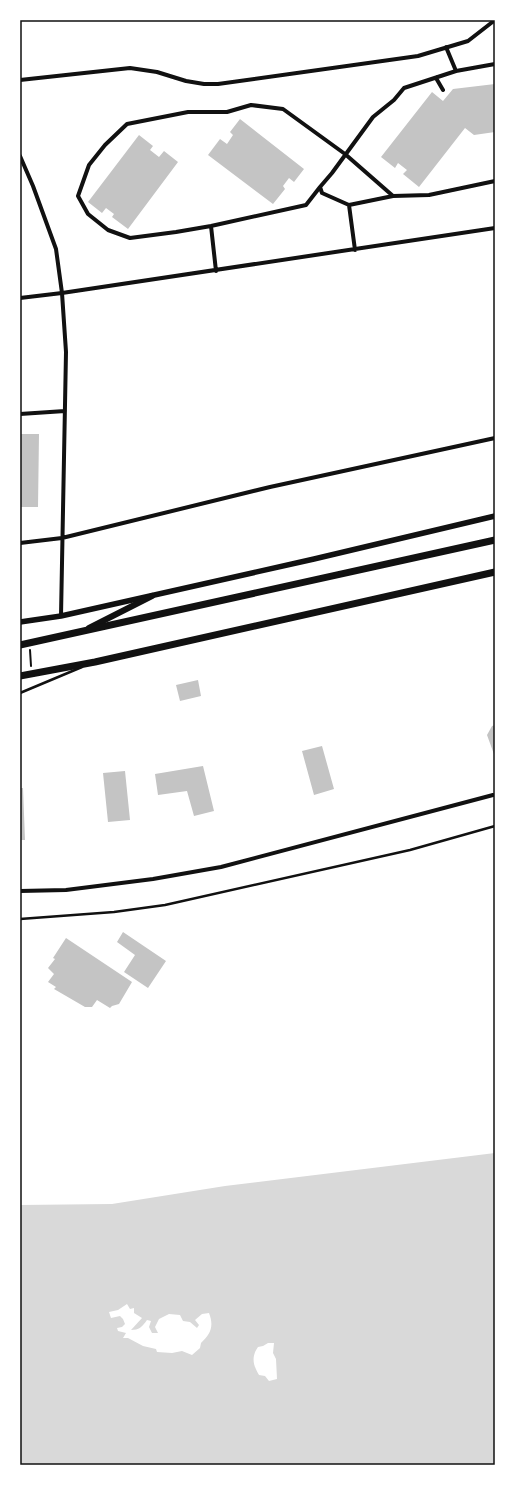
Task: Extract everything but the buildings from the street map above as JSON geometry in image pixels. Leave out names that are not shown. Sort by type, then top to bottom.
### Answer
[{"type":"main road","points":[[20,645],[495,540]]},
{"type":"main road","points":[[20,676],[95,662],[495,572]]},
{"type":"main road","points":[[84,631],[152,596]]},
{"type":"street","points":[[20,80],[130,68],[157,72],[186,81],[204,84],[218,84],[418,56],[468,41],[495,20]]},
{"type":"street","points":[[446,48],[456,71]]},
{"type":"street","points":[[393,196],[345,154],[283,109],[251,105],[227,112],[188,112],[127,124],[105,145],[89,165],[78,196],[88,214],[108,230],[130,238],[211,226],[306,205],[332,173],[345,154],[373,117],[394,100],[404,88],[456,71],[495,64]]},
{"type":"street","points":[[443,90],[436,78],[456,71]]},
{"type":"street","points":[[20,156],[33,186],[56,249],[62,294],[66,352],[61,616]]},
{"type":"street","points":[[320,187],[322,193],[349,206],[393,196],[429,195],[495,180]]},
{"type":"street","points":[[349,206],[355,250]]},
{"type":"street","points":[[211,226],[216,271]]},
{"type":"street","points":[[20,298],[62,294],[495,228]]},
{"type":"street","points":[[20,414],[65,411]]},
{"type":"street","points":[[20,544],[62,538],[270,487],[495,438]]},
{"type":"street","points":[[20,622],[61,616],[152,596],[495,516]]},
{"type":"street","points":[[20,891],[66,890],[153,879],[221,868],[493,795]]},
{"type":"lane","points":[[20,693],[95,662]]},
{"type":"lane","points":[[20,919],[114,912],[165,904],[410,850],[495,826]]},
{"type":"path","points":[[29,643],[32,674]]},
{"type":"shaded area","points":[[495,1153],[495,1465],[20,1465],[20,1205],[112,1204],[225,1186]],"holes":[[[127,1304],[130,1309],[134,1308],[134,1313],[142,1318],[131,1330],[140,1328],[147,1320],[151,1321],[149,1327],[152,1333],[158,1333],[155,1327],[159,1319],[169,1314],[180,1315],[183,1321],[190,1322],[197,1328],[199,1325],[195,1320],[202,1314],[209,1313],[211,1318],[211,1330],[201,1343],[200,1348],[192,1355],[182,1351],[172,1353],[157,1352],[156,1349],[143,1346],[128,1338],[123,1338],[126,1333],[118,1331],[117,1328],[122,1327],[125,1324],[123,1319],[120,1316],[111,1318],[109,1312],[118,1310]],[[268,1343],[274,1343],[273,1353],[276,1359],[277,1379],[269,1381],[265,1376],[259,1375],[255,1368],[254,1361],[254,1354],[258,1347]]]}]
